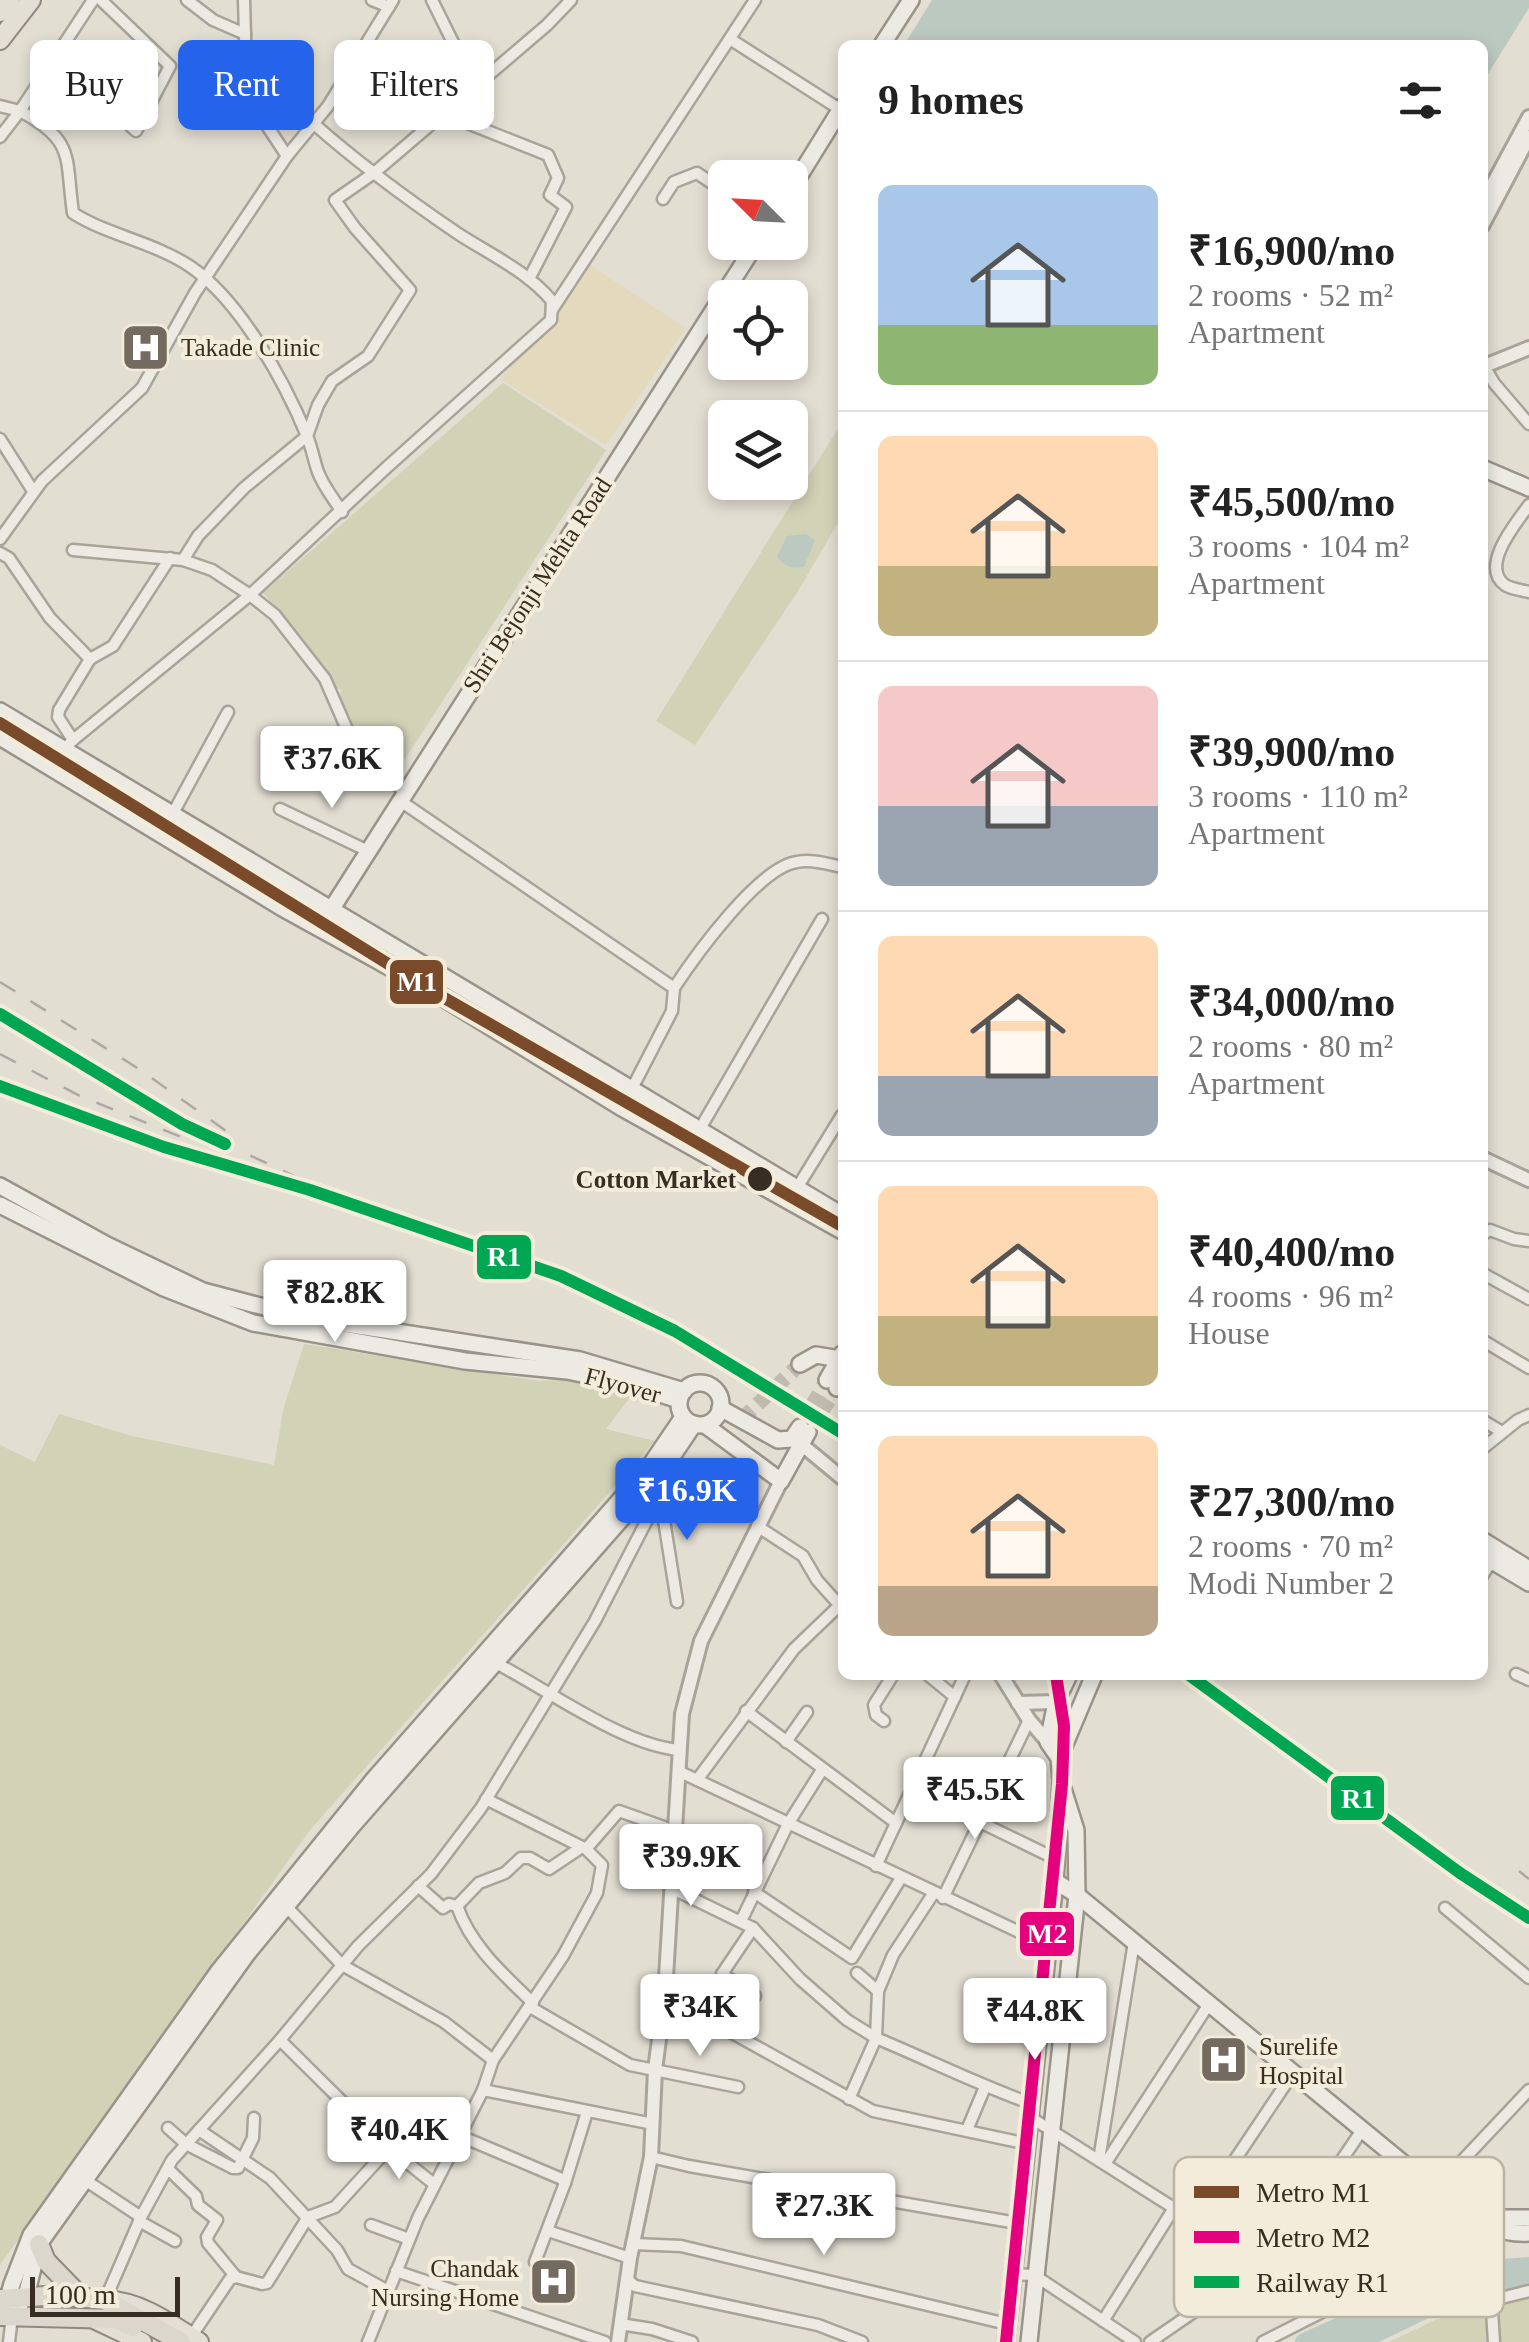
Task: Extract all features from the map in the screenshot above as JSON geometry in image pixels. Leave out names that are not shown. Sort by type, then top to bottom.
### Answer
[{"type":"highway","points":[[39,2244],[46,2261],[79,2295]]},
{"type":"highway","points":[[9,2305],[79,2295],[105,2300],[122,2317],[162,2342]]},
{"type":"highway","points":[[9,2305],[94,2319],[122,2317],[191,2340]]},
{"type":"main road","points":[[0,12],[10,0]]},
{"type":"main road","points":[[0,40],[31,0]]},
{"type":"main road","points":[[885,40],[911,0]]},
{"type":"main road","points":[[808,162],[838,116]]},
{"type":"main road","name":"Shri Bejonji Mehta Road","points":[[319,928],[745,260]]},
{"type":"main road","points":[[1488,471],[1529,488]]},
{"type":"main road","points":[[1488,480],[1529,501]]},
{"type":"main road","points":[[0,711],[68,744],[172,815],[735,1151],[774,1184],[838,1228]]},
{"type":"main road","points":[[0,737],[622,1108],[726,1166],[774,1184],[798,1188],[838,1213]]},
{"type":"main road","points":[[442,1000],[454,981]]},
{"type":"main road","points":[[726,1166],[735,1151]]},
{"type":"main road","points":[[0,1186],[107,1246],[203,1291],[306,1318],[580,1360],[686,1409],[715,1419],[720,1408],[718,1395],[708,1386],[695,1384],[686,1409],[656,1477],[489,1660],[354,1825],[282,1903],[80,2180],[39,2244],[9,2305]]},
{"type":"main road","name":"Flyover","points":[[0,1205],[164,1288],[253,1323],[465,1362],[567,1371],[626,1383],[686,1409]]},
{"type":"main road","points":[[800,1364],[816,1355],[838,1357]]},
{"type":"main road","points":[[720,1408],[778,1440],[800,1435]]},
{"type":"main road","points":[[686,1409],[724,1442],[781,1481],[800,1435]]},
{"type":"main road","points":[[724,1442],[741,1420]]},
{"type":"main road","points":[[1491,1555],[1529,1569]]},
{"type":"main road","points":[[1491,1555],[1529,1583]]},
{"type":"main road","points":[[1059,1758],[1048,1742],[1056,1702],[1067,1680]]},
{"type":"main road","points":[[1006,2342],[1049,1946],[1061,1781],[1059,1758],[1092,1680]]},
{"type":"main road","points":[[1029,2342],[1077,1895],[1076,1830],[1061,1781]]},
{"type":"main road","points":[[1054,1882],[1077,1895],[1395,2157]]},
{"type":"main road","points":[[9,2305],[30,2235],[80,2180]]},
{"type":"main road","points":[[1504,2221],[1529,2218]]},
{"type":"main road","points":[[1504,2229],[1512,2234],[1529,2233]]},
{"type":"main road","points":[[105,2300],[126,2301],[154,2313],[191,2340]]},
{"type":"main road","points":[[94,2319],[142,2342]]},
{"type":"street","points":[[68,40],[90,4],[76,0]]},
{"type":"street","points":[[101,0],[143,40]]},
{"type":"street","points":[[187,0],[213,20],[245,34]]},
{"type":"street","points":[[244,0],[250,100],[287,156]]},
{"type":"street","points":[[314,123],[391,4],[372,0]]},
{"type":"street","points":[[432,0],[452,40]]},
{"type":"street","points":[[494,69],[571,0]]},
{"type":"street","points":[[552,310],[755,0]]},
{"type":"street","points":[[730,39],[838,107]]},
{"type":"street","points":[[158,55],[170,66],[158,89]]},
{"type":"street","points":[[0,137],[30,96]]},
{"type":"street","points":[[0,106],[20,111],[46,125],[67,150],[73,213],[167,253],[224,294],[256,341],[307,436],[318,474],[342,512]]},
{"type":"street","points":[[1488,193],[1529,117]]},
{"type":"street","points":[[48,766],[68,744],[250,595],[551,320],[552,301],[529,279],[436,219],[314,125]]},
{"type":"street","points":[[0,538],[33,491],[142,388],[206,278],[308,130]]},
{"type":"street","points":[[183,560],[198,536],[244,488],[307,436],[332,380],[368,356],[410,290],[335,200],[374,173],[422,130]]},
{"type":"street","points":[[486,130],[548,155],[558,178],[550,195],[566,207],[529,279]]},
{"type":"street","points":[[1488,215],[1529,137]]},
{"type":"street","points":[[663,199],[674,182],[691,173],[708,180]]},
{"type":"street","points":[[1488,365],[1529,348]]},
{"type":"street","points":[[1488,374],[1529,424]]},
{"type":"street","points":[[0,439],[33,491]]},
{"type":"street","points":[[1529,501],[1496,560],[1497,574],[1505,584],[1529,592]]},
{"type":"street","points":[[73,550],[183,560],[212,570],[250,595],[274,615],[324,679],[352,741],[401,796],[674,988]]},
{"type":"street","points":[[0,553],[9,558],[50,618],[90,659]]},
{"type":"street","points":[[68,744],[59,710],[90,659],[113,646],[170,558]]},
{"type":"street","points":[[172,815],[228,712]]},
{"type":"street","points":[[280,809],[366,850]]},
{"type":"street","points":[[622,1108],[672,1011],[674,988],[694,958],[764,879],[794,862],[838,867]]},
{"type":"street","points":[[690,1146],[822,920]]},
{"type":"street","points":[[798,1188],[838,1122]]},
{"type":"street","points":[[1488,1161],[1529,1180]]},
{"type":"street","points":[[1488,1231],[1529,1241]]},
{"type":"street","points":[[1488,1276],[1529,1298]]},
{"type":"street","points":[[1488,1344],[1529,1368]]},
{"type":"street","points":[[1488,1444],[1529,1415]]},
{"type":"street","points":[[1488,1424],[1502,1432]]},
{"type":"street","points":[[800,1435],[838,1474]]},
{"type":"street","points":[[656,1477],[677,1602]]},
{"type":"street","points":[[105,2300],[140,2219],[186,2144],[342,1965],[431,1874],[486,1799],[595,1621],[648,1518],[656,1477]]},
{"type":"street","points":[[618,2342],[631,2251],[651,2156],[682,1714],[701,1641],[781,1481]]},
{"type":"street","points":[[757,1526],[803,1556],[838,1601]]},
{"type":"street","points":[[696,1780],[794,1649],[838,1609]]},
{"type":"street","points":[[489,1660],[656,1748],[680,1750]]},
{"type":"street","points":[[1516,1674],[1529,1680]]},
{"type":"street","points":[[884,1721],[876,1715],[874,1705],[890,1680]]},
{"type":"street","points":[[934,1680],[955,1697]]},
{"type":"street","points":[[876,1866],[963,1680]]},
{"type":"street","points":[[1004,1680],[1048,1742]]},
{"type":"street","points":[[1018,1703],[1056,1702]]},
{"type":"street","points":[[746,1711],[896,1823]]},
{"type":"street","points":[[786,1742],[807,1712]]},
{"type":"street","points":[[849,2099],[876,2038],[878,1991],[893,1956],[938,1896],[980,1822],[1029,1720]]},
{"type":"street","points":[[742,1921],[788,1824],[822,1770]]},
{"type":"street","points":[[678,1771],[1049,1946]]},
{"type":"street","points":[[912,1789],[1056,1859]]},
{"type":"street","points":[[368,2342],[409,2239],[493,2060],[563,1956],[596,1892],[602,1865],[584,1848],[486,1799]]},
{"type":"street","points":[[458,1906],[479,1883],[505,1874],[521,1858],[530,1858],[549,1869],[584,1848],[619,1811],[675,1831]]},
{"type":"street","points":[[754,1892],[852,1958],[902,1878]]},
{"type":"street","points":[[418,1886],[442,1908],[458,1906]]},
{"type":"street","points":[[671,1888],[753,1928],[800,1979],[847,2020],[876,2038],[1031,2110],[1050,2129],[1174,2208],[1103,2321]]},
{"type":"street","points":[[282,1903],[342,1965],[444,2022],[493,2060]]},
{"type":"street","points":[[458,1906],[465,1929],[532,2005],[630,2065],[738,2087]]},
{"type":"street","points":[[1445,1908],[1529,1978]]},
{"type":"street","points":[[753,1928],[722,1974],[755,1996]]},
{"type":"street","points":[[1102,2162],[1134,1942]]},
{"type":"street","points":[[858,1973],[878,1991]]},
{"type":"street","points":[[665,1994],[695,2016],[872,2111],[1028,2144]]},
{"type":"street","points":[[1102,2162],[1209,2004]]},
{"type":"street","points":[[280,2040],[389,2148],[434,2184]]},
{"type":"street","points":[[1237,2157],[1293,2073]]},
{"type":"street","points":[[966,2130],[985,2087]]},
{"type":"street","points":[[482,2090],[654,2124]]},
{"type":"street","points":[[1466,2157],[1529,2090]]},
{"type":"street","points":[[535,2262],[587,2112]]},
{"type":"street","points":[[168,2128],[186,2144],[238,2168],[253,2138],[254,2118]]},
{"type":"street","points":[[200,2130],[270,2178],[308,2217],[348,2269],[388,2292]]},
{"type":"street","points":[[1344,2157],[1362,2130]]},
{"type":"street","points":[[458,2134],[559,2177],[565,2184]]},
{"type":"street","points":[[168,2169],[196,2196],[198,2205],[218,2220],[207,2236],[208,2243],[236,2276],[262,2284],[268,2283],[308,2217],[335,2206],[389,2148]]},
{"type":"street","points":[[651,2156],[1017,2223]]},
{"type":"street","points":[[80,2180],[175,2241]]},
{"type":"street","points":[[370,2225],[409,2239]]},
{"type":"street","points":[[548,2230],[631,2251],[681,2246],[1007,2324]]},
{"type":"street","points":[[396,2271],[605,2342]]},
{"type":"street","points":[[1012,2274],[1034,2275],[1134,2342]]},
{"type":"street","points":[[191,2340],[230,2279],[236,2276]]},
{"type":"street","points":[[628,2280],[634,2286],[818,2325],[862,2342]]},
{"type":"street","points":[[1504,2297],[1529,2291]]},
{"type":"street","points":[[9,2305],[9,2342]]},
{"type":"street","points":[[1150,2342],[1186,2317]]},
{"type":"street","points":[[1263,2342],[1311,2317]]},
{"type":"street","points":[[1492,2317],[1494,2342]]},
{"type":"street","points":[[620,2324],[692,2342]]},
{"type":"green space","points":[[503,383],[606,450],[394,776],[361,741],[338,700],[342,690],[334,687],[303,638],[263,593]]},
{"type":"green space","points":[[838,428],[838,523],[798,591],[695,745],[656,721],[793,500],[808,500],[808,477]]},
{"type":"green space","points":[[304,1344],[539,1381],[586,1377],[637,1388],[606,1429],[655,1441],[310,1830],[0,2265],[0,1445],[35,1462],[59,1414],[132,1436],[274,1465],[283,1410]]},
{"type":"green space","points":[[1529,2291],[1529,2342],[1389,2342],[1445,2317],[1504,2317],[1504,2299]]},
{"type":"sand","points":[[584,261],[686,328],[606,445],[500,379],[558,312]]},
{"type":"shaded area","points":[[932,0],[1529,0],[1529,8],[1488,74],[1488,40],[907,40]]},
{"type":"shaded area","points":[[806,534],[815,540],[804,567],[789,566],[777,557],[787,536]]},
{"type":"shaded area","points":[[1529,2257],[1529,2287],[1504,2294],[1504,2259]]},
{"type":"shaded area","points":[[1356,2317],[1431,2317],[1379,2342],[1312,2342]]},
{"type":"waterway","points":[[1304,2342],[1361,2317]]},
{"type":"tunnel","points":[[741,1420],[800,1364]]},
{"type":"tunnel","points":[[800,1427],[827,1380]]},
{"type":"tunnel","points":[[808,1432],[837,1388]]},
{"type":"railway","points":[[0,982],[139,1069],[236,1138]]},
{"type":"railway","points":[[0,1014],[182,1124],[370,1211]]},
{"type":"railway","points":[[0,1054],[80,1096],[186,1139]]},
{"type":"railway","points":[[464,1243],[530,1273]]},
{"type":"railway","points":[[1519,1871],[1529,1879]]},
{"type":"metro line","name":"M1","points":[[0,723],[427,988],[838,1224]]},
{"type":"metro line","name":"M2","points":[[1006,2342],[1062,1784],[1064,1726],[1057,1680]]},
{"type":"rail line","name":"R1","points":[[0,1014],[182,1124],[225,1144]]},
{"type":"rail line","name":"R1","points":[[0,1086],[164,1147],[310,1190],[561,1276],[675,1331],[838,1431]]},
{"type":"rail line","name":"R1","points":[[1196,1680],[1460,1873],[1529,1918]]},
{"type":"place","name":"Takade Clinic","points":[[146,347]]},
{"type":"place","name":"Cotton Market","points":[[760,1179]]},
{"type":"place","name":"Surelife Hospital","points":[[1224,2060]]},
{"type":"place","name":"Chandak Nursing Home","points":[[554,2282]]}]
